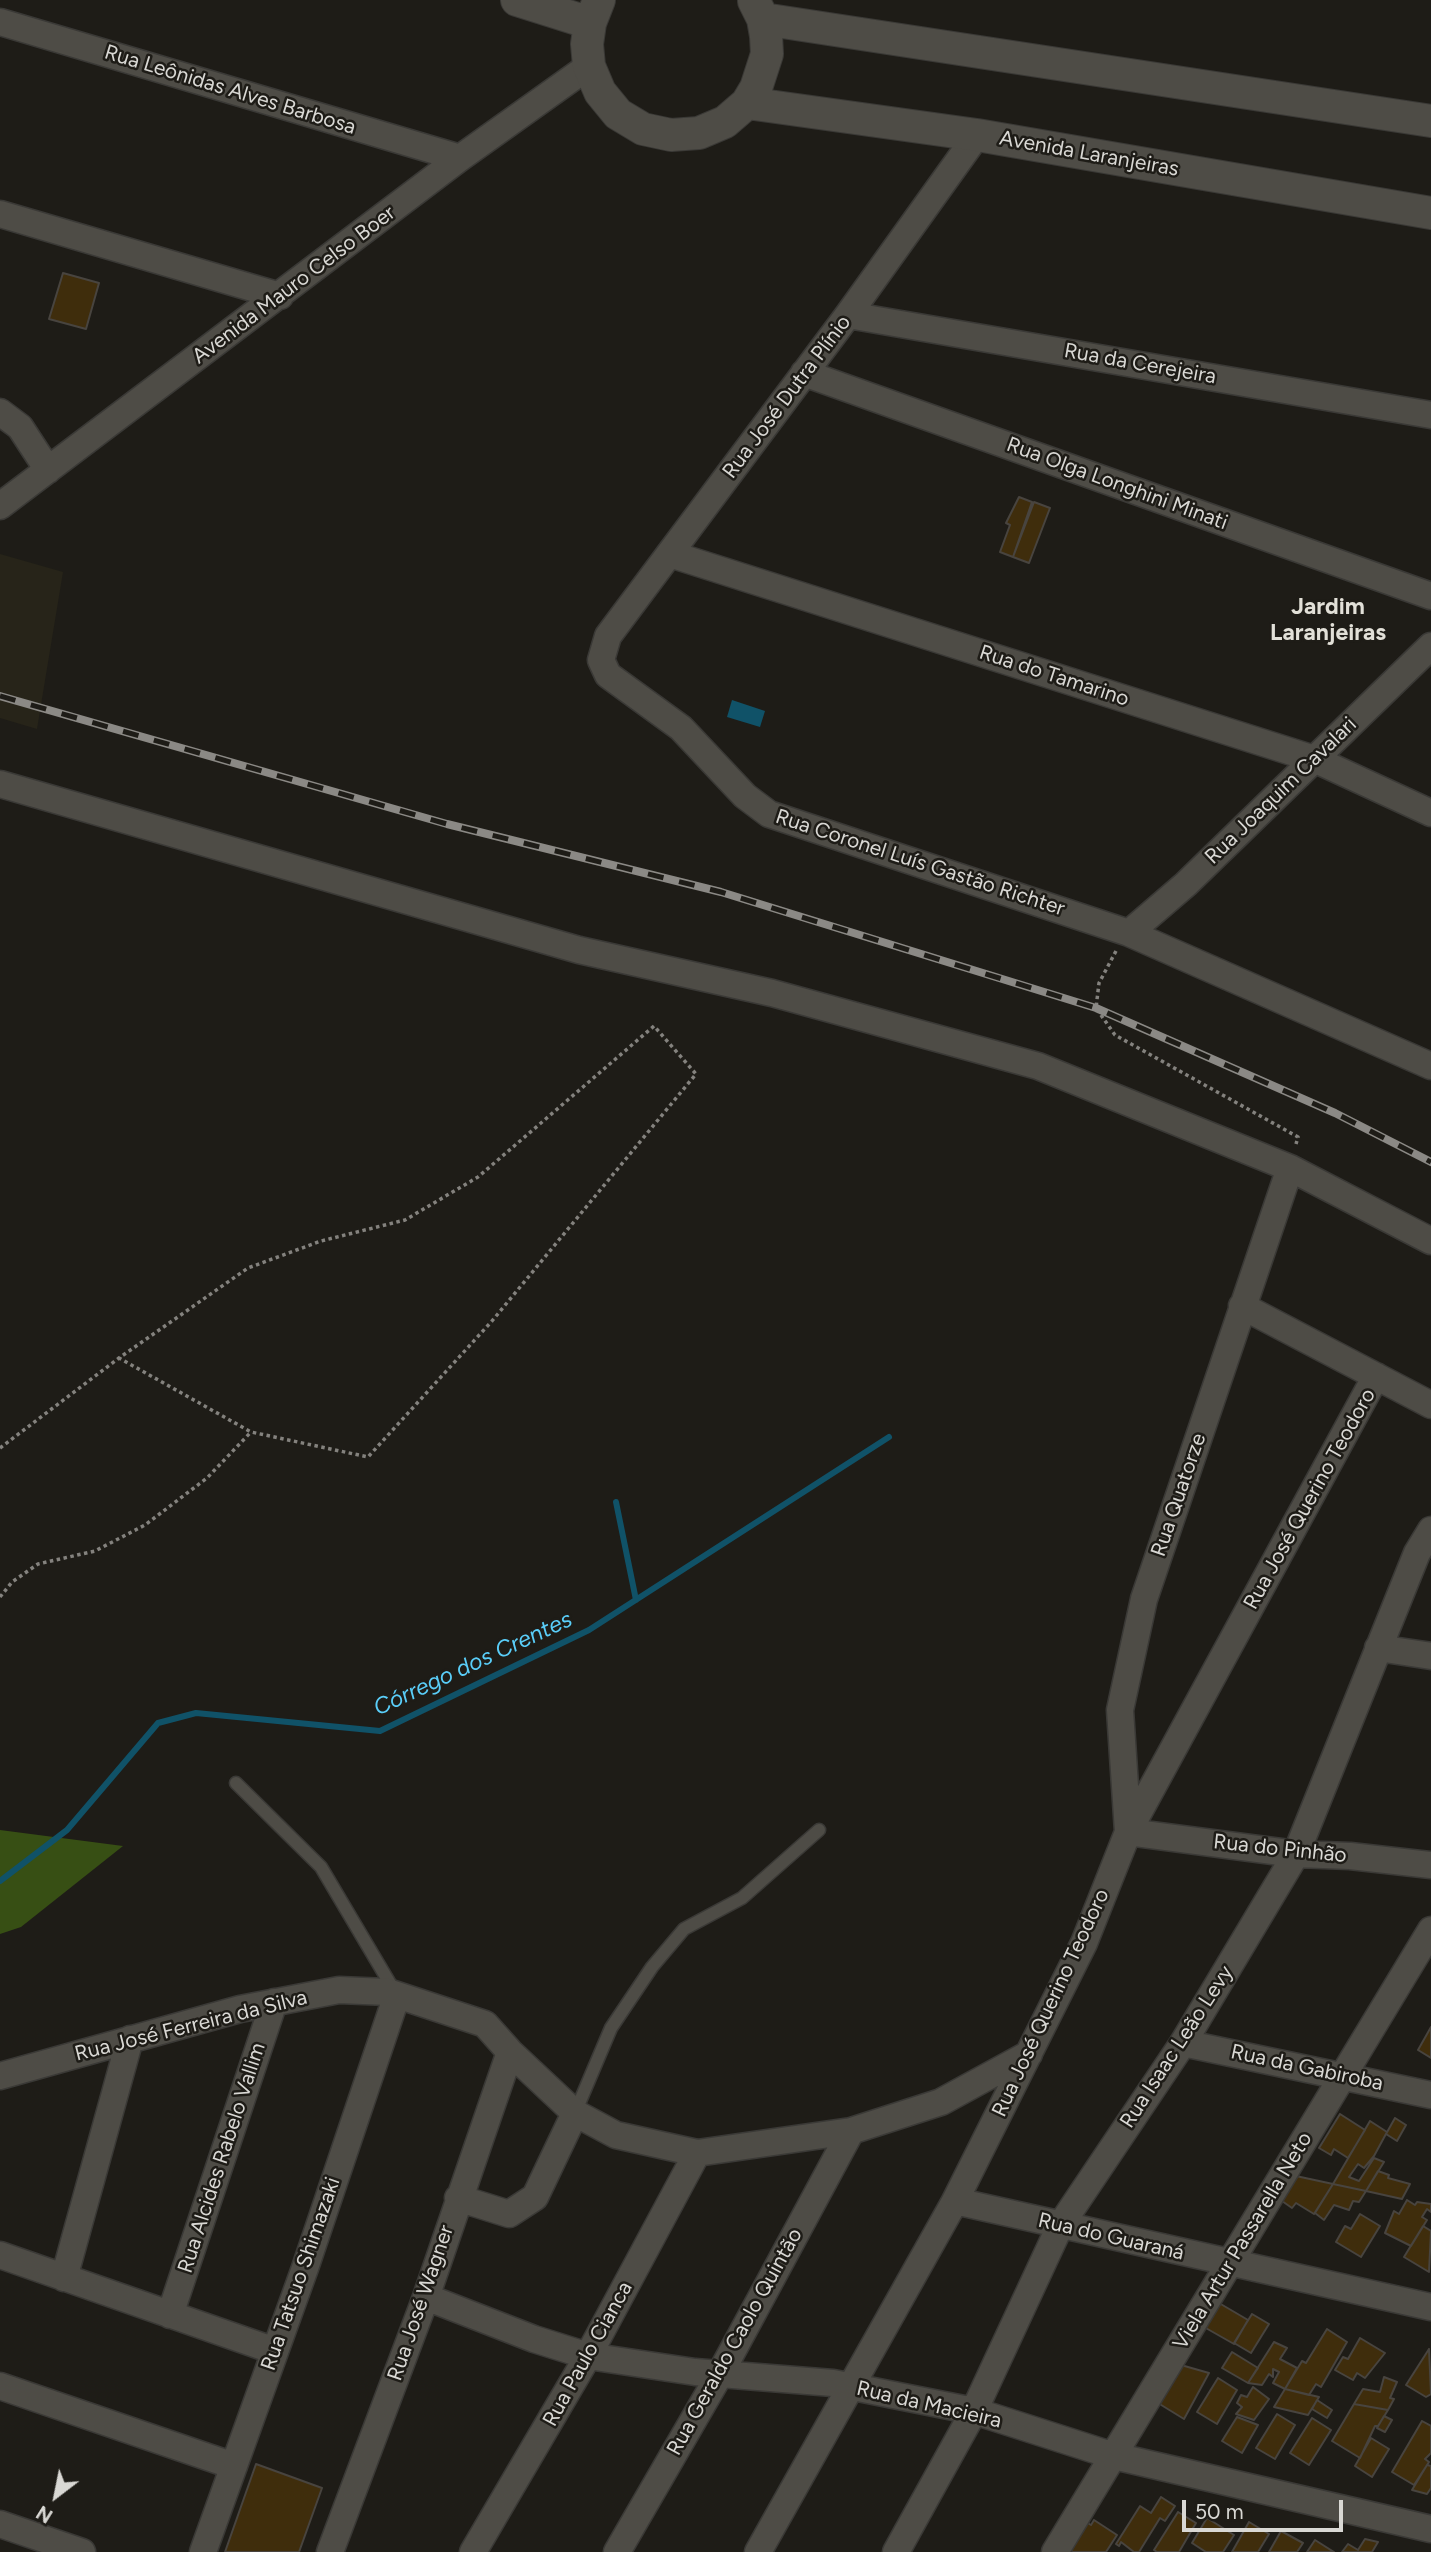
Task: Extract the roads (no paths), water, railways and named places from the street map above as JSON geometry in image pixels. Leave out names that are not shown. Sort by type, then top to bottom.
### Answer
[{"type":"street","points":[[517,0],[594,11],[589,65],[600,92],[618,114],[652,131],[671,135],[699,133],[725,122],[747,103],[765,63],[766,36],[758,10],[1431,121]]},
{"type":"street","name":"Rua Leônidas Alves Barbosa","points":[[0,22],[460,158]]},
{"type":"street","name":"Avenida Mauro Celso Boer","points":[[0,506],[460,158],[589,65]]},
{"type":"street","name":"Avenida Laranjeiras","points":[[747,103],[977,135],[1431,213]]},
{"type":"street","name":"Rua José Dutra Plínio","points":[[601,660],[602,647],[608,636],[848,315],[977,135]]},
{"type":"street","points":[[0,214],[280,296]]},
{"type":"street","name":"Rua da Cerejeira","points":[[848,315],[1431,415]]},
{"type":"street","name":"Rua Olga Longhini Minati","points":[[804,373],[1431,596]]},
{"type":"street","points":[[0,412],[20,427],[48,470]]},
{"type":"street","name":"Rua do Tamarino","points":[[670,554],[1314,759],[1431,813]]},
{"type":"street","name":"Rua Joaquim Cavalari","points":[[1129,933],[1186,884],[1431,646]]},
{"type":"street","name":"Rua Coronel Luís Gastão Richter","points":[[601,660],[615,681],[681,728],[745,796],[769,814],[1129,933],[1431,1066]]},
{"type":"street","points":[[0,784],[579,950],[772,993],[1038,1066],[1290,1168],[1431,1241]]},
{"type":"street","name":"Rua Quatorze","points":[[1128,1832],[1120,1710],[1144,1599],[1290,1168]]},
{"type":"street","points":[[1242,1306],[1431,1405]]},
{"type":"street","name":"Rua José Querino Teodoro","points":[[758,2552],[955,2201],[1084,1943],[1128,1832],[1376,1376]]},
{"type":"street","name":"Rua Isaac Leão Levy","points":[[896,2552],[974,2412],[1060,2226],[1183,2043],[1296,1854],[1417,1553],[1431,1530]]},
{"type":"street","points":[[1378,1648],[1431,1656]]},
{"type":"street","name":"Rua do Pinhão","points":[[1128,1832],[1296,1854],[1350,1856],[1431,1865]]},
{"type":"street","name":"Viela Artur Passarella Neto","points":[[1055,2552],[1431,1930]]},
{"type":"street","name":"Rua José Ferreira da Silva","points":[[0,2076],[240,2008],[339,1990],[397,1995],[485,2024],[510,2052],[575,2113],[616,2135],[697,2153],[851,2131],[941,2102],[1029,2054]]},
{"type":"street","name":"Rua Tatsuo Shimazaki","points":[[203,2552],[397,1995]]},
{"type":"street","name":"Rua Alcides Rabelo Vallim","points":[[170,2315],[274,2002]]},
{"type":"street","points":[[64,2278],[130,2039]]},
{"type":"street","name":"Rua da Gabiroba","points":[[1183,2043],[1431,2095]]},
{"type":"street","name":"Rua José Wagner","points":[[330,2552],[426,2297],[458,2197],[510,2052]]},
{"type":"street","points":[[458,2197],[509,2214],[535,2197],[575,2113]]},
{"type":"street","name":"Rua Geraldo Caolo Quintão","points":[[617,2552],[720,2374],[851,2131]]},
{"type":"street","name":"Rua Paulo Cianca","points":[[473,2552],[589,2356],[697,2153]]},
{"type":"street","name":"Rua do Guaraná","points":[[955,2201],[1431,2307]]},
{"type":"street","points":[[0,2255],[275,2351]]},
{"type":"street","name":"Rua da Macieira","points":[[426,2297],[534,2339],[589,2356],[720,2374],[852,2387],[974,2412],[1114,2456],[1431,2529]]},
{"type":"street","points":[[0,2386],[234,2466]]},
{"type":"street","points":[[0,2524],[82,2552]]},
{"type":"lane","points":[[236,1783],[321,1867],[397,1995]]},
{"type":"lane","points":[[575,2113],[611,2028],[652,1967],[684,1929],[742,1898],[819,1830]]},
{"type":"water","points":[[732,700],[765,711],[760,727],[727,717]]},
{"type":"waterway","name":"Córrego dos Crentes","points":[[0,1881],[67,1830],[158,1723],[196,1713],[380,1731],[589,1630],[889,1437]]},
{"type":"waterway","points":[[616,1502],[636,1600]]},
{"type":"railway","points":[[0,696],[447,824],[721,892],[1096,1008],[1335,1113],[1431,1162]]},
{"type":"district","name":"Jardim Laranjeiras","points":[[1328,620]]}]
